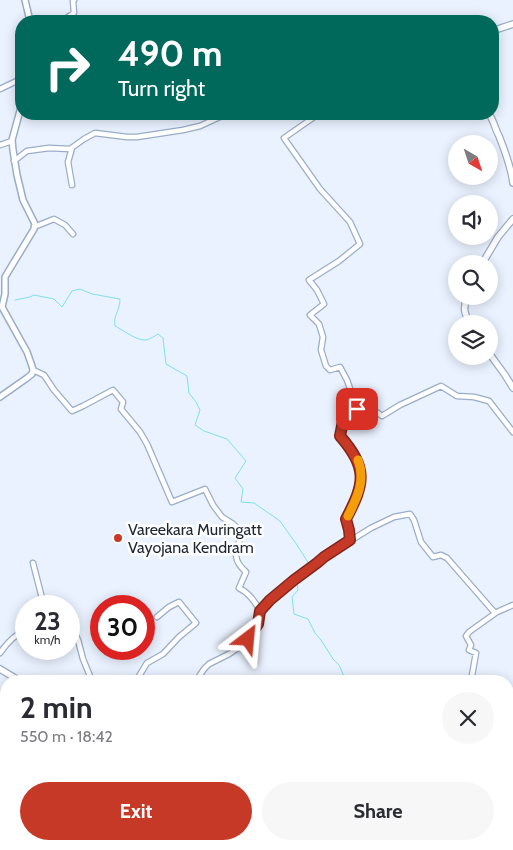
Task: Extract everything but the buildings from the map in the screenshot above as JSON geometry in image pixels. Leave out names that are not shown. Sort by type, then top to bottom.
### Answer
[{"type":"main road","points":[[499,29],[513,24]]},
{"type":"main road","points":[[493,120],[504,147],[513,183]]},
{"type":"main road","points":[[487,255],[498,237],[513,219]]},
{"type":"main road","points":[[498,365],[513,388]]},
{"type":"street","points":[[26,0],[29,15]]},
{"type":"street","points":[[71,15],[74,13],[72,2],[74,0]]},
{"type":"street","points":[[0,89],[15,82]]},
{"type":"street","points":[[0,397],[32,374],[33,370],[27,352],[2,306],[5,277],[34,227],[35,222],[23,200],[14,161],[12,141],[18,120]]},
{"type":"street","points":[[14,161],[27,151],[49,148],[70,149],[95,133],[136,137],[183,130],[200,126],[213,120]]},
{"type":"street","points":[[308,120],[284,138],[320,189],[350,222],[360,244],[339,261],[309,280],[324,304],[310,316],[319,324],[323,337],[321,350],[326,366],[330,370],[340,367],[347,380],[357,409]]},
{"type":"street","points":[[0,145],[12,141]]},
{"type":"street","points":[[72,148],[68,162],[72,186]]},
{"type":"street","points":[[34,227],[54,219],[65,225],[74,234]]},
{"type":"street","points":[[33,370],[44,374],[54,390],[72,411],[113,390],[123,402],[121,409],[140,432],[147,444],[172,502],[205,489],[222,517],[242,532],[236,555],[238,565],[246,572],[239,588],[245,591],[256,603],[260,611]]},
{"type":"street","points":[[350,540],[346,519],[362,480],[359,463],[350,446],[340,436],[343,421],[357,409],[367,405],[382,416],[400,405],[441,386],[457,396],[474,397],[489,401],[513,432]]},
{"type":"street","points":[[200,675],[209,664],[244,644],[258,624],[260,611],[270,600],[297,578],[350,540],[394,517],[410,514],[414,520],[421,542],[433,557],[441,555],[447,558],[495,613]]},
{"type":"street","points":[[33,563],[41,595]]},
{"type":"street","points":[[140,675],[147,663],[164,654],[196,623],[180,602],[169,606],[157,617]]},
{"type":"street","points":[[472,675],[476,653],[469,650],[471,645],[466,636],[495,613],[513,605]]},
{"type":"street","points":[[0,653],[15,636]]},
{"type":"street","points":[[80,649],[89,675]]},
{"type":"waterway","points":[[15,300],[34,295],[54,299],[62,307],[72,291],[80,289],[92,294],[120,299],[115,326],[142,340],[148,340],[158,334],[163,338],[166,364],[187,376],[189,393],[200,410],[195,425],[204,431],[227,439],[246,461],[235,478],[243,489],[241,502],[254,503],[280,521],[309,564],[299,574]]},
{"type":"waterway","points":[[297,579],[298,590],[292,597],[294,614],[308,619],[315,633],[339,665],[343,675]]},
{"type":"slow traffic","points":[[348,516],[362,480],[358,460]]},
{"type":"place","name":"Vareekara Muringatt Vayojana Kendram","points":[[118,538]]},
{"type":"route","points":[[248,639],[258,624],[260,611],[270,600],[324,557],[350,540],[346,519],[362,480],[359,463],[350,446],[340,436],[343,421],[357,409]]}]
